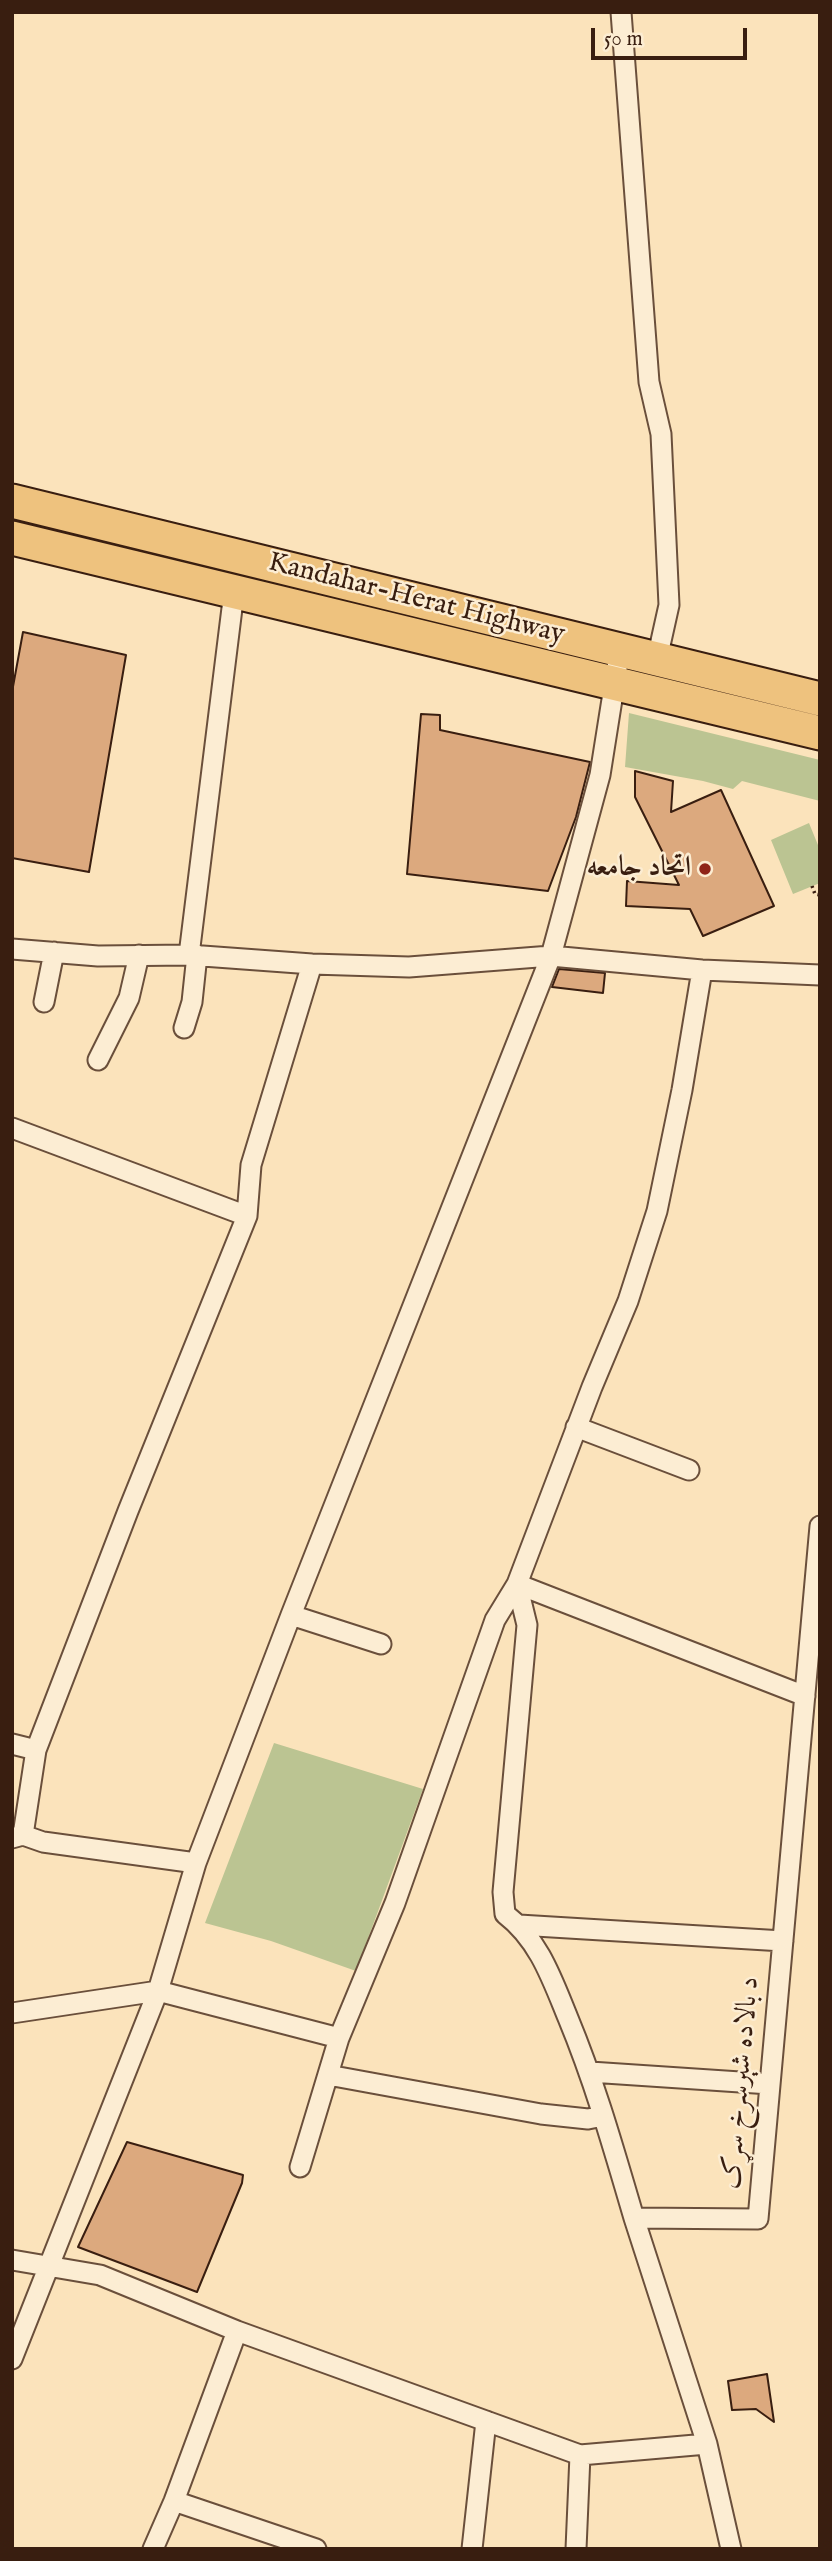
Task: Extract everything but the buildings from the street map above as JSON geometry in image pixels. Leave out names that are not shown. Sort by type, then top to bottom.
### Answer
[{"type":"highway","name":"Kandahar-Herat Highway","points":[[12,501],[820,699]]},
{"type":"highway","name":"Kandahar-Herat Highway","points":[[12,538],[820,733]]},
{"type":"street","points":[[621,12],[649,382],[661,434],[669,605],[657,659]]},
{"type":"street","points":[[184,1028],[192,1002],[193,955],[234,592]]},
{"type":"street","points":[[12,2359],[158,1992],[196,1863],[291,1615],[551,956],[600,775],[620,649]]},
{"type":"street","points":[[12,949],[98,956],[193,955],[313,964],[409,967],[551,956],[702,970],[820,975]]},
{"type":"street","points":[[44,1002],[54,952]]},
{"type":"street","points":[[98,1060],[130,999],[139,955]]},
{"type":"street","points":[[196,1863],[18,1837],[36,1750],[128,1511],[247,1216],[251,1165],[313,964]]},
{"type":"street","points":[[300,2167],[339,2038],[395,1903],[495,1620],[517,1584],[576,1427],[628,1301],[657,1211],[682,1090],[702,970]]},
{"type":"street","points":[[12,1128],[247,1216]]},
{"type":"street","points":[[576,1427],[690,1469]]},
{"type":"street","name":"د بالاده شېرسرخ سړک","points":[[634,2218],[758,2219],[783,1941],[810,1707],[820,1526]]},
{"type":"street","points":[[517,1584],[810,1707]]},
{"type":"street","points":[[517,1584],[527,1625],[503,1892],[505,1914],[519,1925],[541,1954],[590,2071],[634,2218],[708,2444],[732,2549]]},
{"type":"street","points":[[291,1615],[381,1644]]},
{"type":"street","points":[[12,1744],[36,1750]]},
{"type":"street","points":[[519,1925],[783,1941]]},
{"type":"street","points":[[12,2012],[158,1992],[339,2038]]},
{"type":"street","points":[[590,2071],[770,2084]]},
{"type":"street","points":[[328,2075],[541,2114],[589,2119],[603,2116]]},
{"type":"street","points":[[12,2260],[100,2274],[237,2330],[580,2455],[708,2444]]},
{"type":"street","points":[[153,2549],[174,2501],[237,2330]]},
{"type":"street","points":[[472,2549],[486,2421]]},
{"type":"street","points":[[576,2549],[580,2455]]},
{"type":"street","points":[[174,2501],[316,2549]]},
{"type":"path","points":[[812,887],[815,894],[820,895]]},
{"type":"green space","points":[[629,713],[820,760],[820,801],[742,781],[733,789],[625,767]]},
{"type":"green space","points":[[809,823],[820,850],[820,883],[793,894],[771,840]]},
{"type":"green space","points":[[274,1743],[423,1789],[356,1971],[271,1941],[205,1923]]},
{"type":"place","name":"اتحاد جامعه","points":[[705,869]]}]
